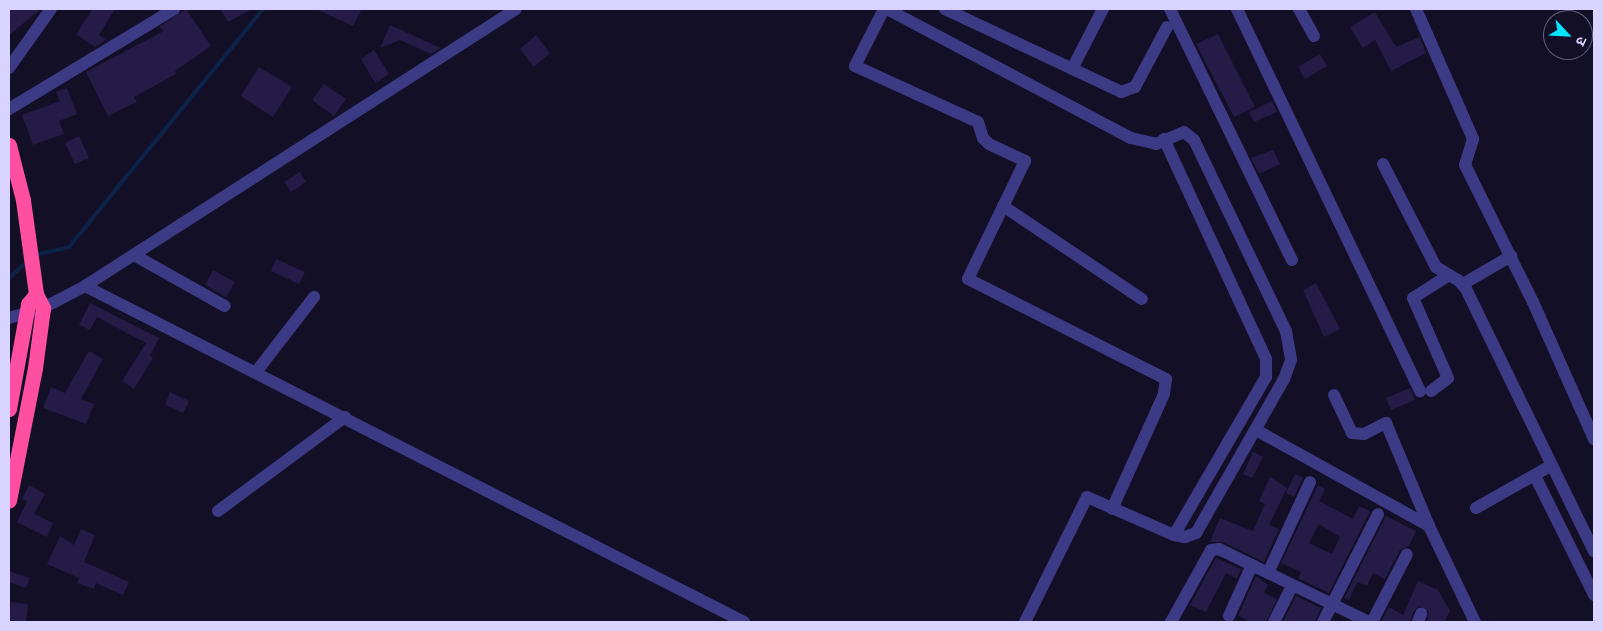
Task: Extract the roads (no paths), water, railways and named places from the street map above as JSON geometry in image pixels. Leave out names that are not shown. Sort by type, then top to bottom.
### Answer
[{"type":"highway","points":[[9,145],[29,239],[35,286],[43,308],[34,375],[9,500]]},
{"type":"highway","points":[[9,409],[26,313],[35,286]]},
{"type":"street","points":[[9,68],[51,9]]},
{"type":"street","points":[[9,109],[174,9]]},
{"type":"street","points":[[9,318],[43,308],[85,286],[516,9]]},
{"type":"street","points":[[1025,622],[1087,497],[1112,509],[1174,535],[1185,537],[1196,533],[1256,430],[1291,360],[1286,331],[1194,140],[1184,132],[1156,144],[1145,144],[886,9],[855,66],[978,122],[983,138],[989,144],[1025,161],[968,279],[1166,379],[1164,394],[1112,509]]},
{"type":"street","points":[[945,9],[1112,89],[1128,93],[1140,79],[1167,27]]},
{"type":"street","points":[[1072,69],[1103,9]]},
{"type":"street","points":[[1170,9],[1292,260]]},
{"type":"street","points":[[1237,9],[1426,391],[1446,382],[1448,378],[1413,298],[1449,275]]},
{"type":"street","points":[[1299,9],[1314,36]]},
{"type":"street","points":[[1416,9],[1473,139],[1465,166],[1511,256],[1594,439]]},
{"type":"street","points":[[1164,139],[1266,359],[1266,377],[1174,535]]},
{"type":"street","points":[[1383,164],[1432,261],[1440,271],[1462,284],[1594,551]]},
{"type":"street","points":[[1003,206],[1142,299]]},
{"type":"street","points":[[134,255],[225,306]]},
{"type":"street","points":[[1462,284],[1511,256]]},
{"type":"street","points":[[85,286],[744,622]]},
{"type":"street","points":[[256,372],[314,296]]},
{"type":"street","points":[[1334,395],[1352,433],[1364,434],[1386,423],[1429,526],[1475,622]]},
{"type":"street","points":[[218,511],[345,417]]},
{"type":"street","points":[[1256,430],[1429,526]]},
{"type":"street","points":[[1476,508],[1552,465]]},
{"type":"street","points":[[1535,476],[1594,595]]},
{"type":"street","points":[[1268,574],[1310,482]]},
{"type":"street","points":[[1323,622],[1378,514]]},
{"type":"street","points":[[1171,622],[1211,550],[1219,549],[1292,586],[1370,622],[1407,554]]},
{"type":"street","points":[[1229,616],[1252,565]]},
{"type":"street","points":[[1274,622],[1292,586]]},
{"type":"waterway","points":[[35,255],[69,247],[263,9]]},
{"type":"waterway","points":[[9,278],[28,261]]}]
